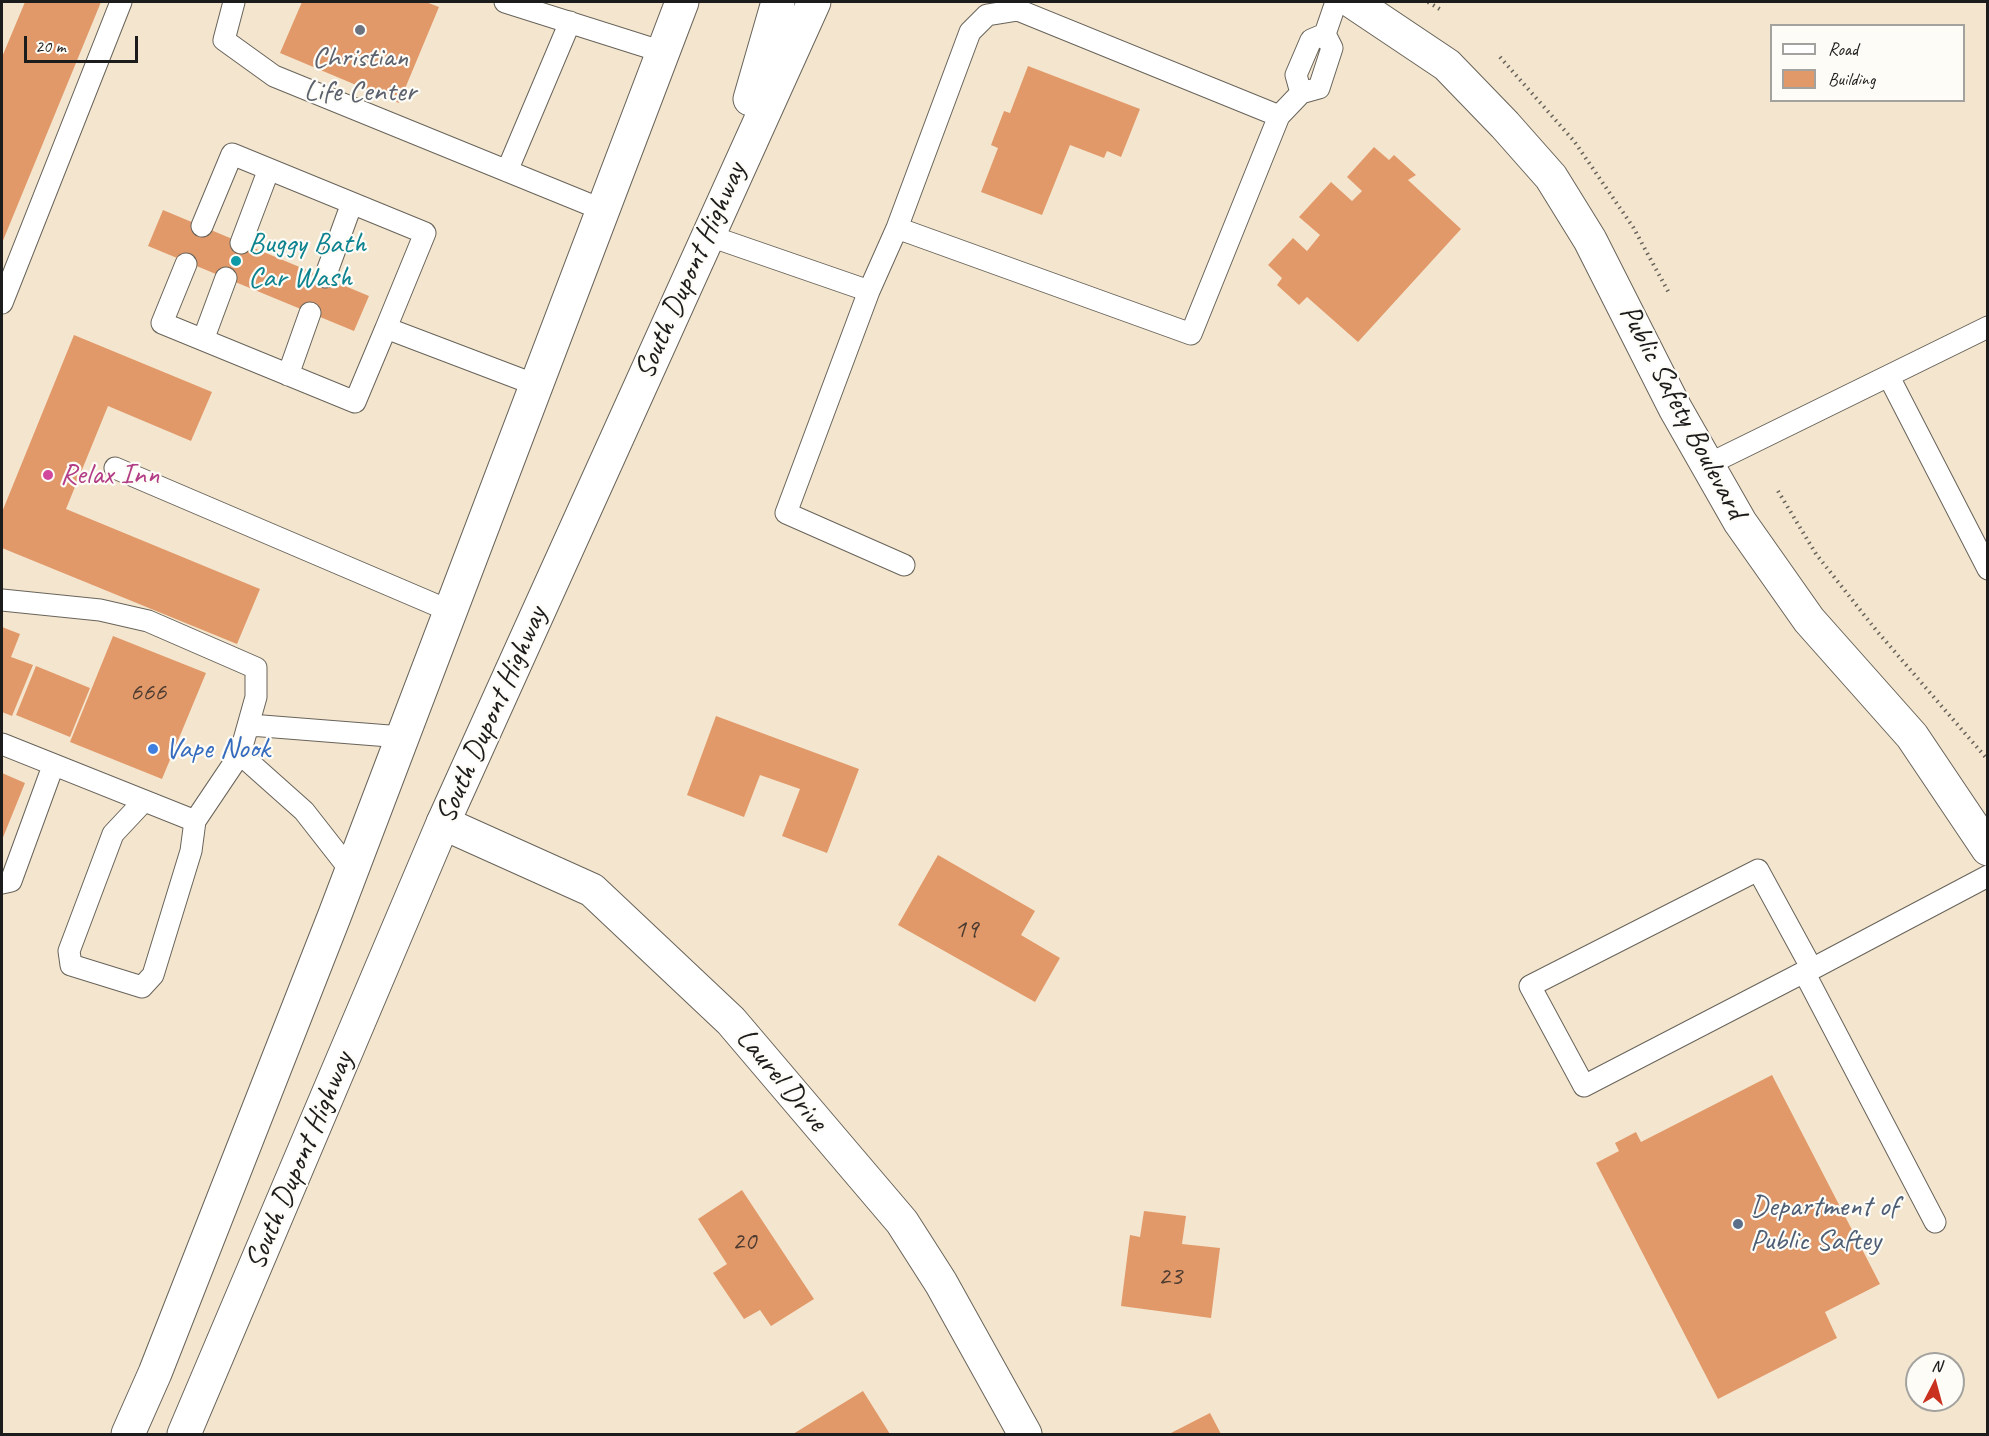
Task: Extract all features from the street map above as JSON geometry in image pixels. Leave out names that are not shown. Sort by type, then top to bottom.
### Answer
[{"type":"main road","name":"South Dupont Highway","points":[[128,1434],[155,1373],[351,871],[682,2]]},
{"type":"main road","points":[[709,231],[778,2]]},
{"type":"main road","name":"South Dupont Highway","points":[[184,1434],[443,824],[814,2]]},
{"type":"main road","name":"Public Safety Boulevard","points":[[1353,2],[1447,65],[1551,177],[1590,240],[1707,465],[1740,522],[1809,620],[1912,736],[1988,849]]},
{"type":"main road","name":"Laurel Drive","points":[[443,824],[592,890],[731,1021],[902,1222],[941,1283],[1025,1434]]},
{"type":"lane","points":[[2,303],[121,2]]},
{"type":"lane","points":[[234,2],[224,40],[274,76],[603,210]]},
{"type":"lane","points":[[505,2],[663,52]]},
{"type":"lane","points":[[897,228],[1191,334],[1279,116],[1301,93],[1296,75],[1311,40],[1325,34],[1336,2]]},
{"type":"lane","points":[[904,565],[786,513],[869,291],[897,228],[970,32],[987,15],[1018,10],[1279,116]]},
{"type":"lane","points":[[507,171],[570,22]]},
{"type":"lane","points":[[186,264],[162,323],[355,402],[425,233],[232,154],[202,226]]},
{"type":"lane","points":[[241,243],[269,169]]},
{"type":"lane","points":[[325,277],[352,203]]},
{"type":"lane","points":[[709,231],[869,291]]},
{"type":"lane","points":[[203,340],[226,278]]},
{"type":"lane","points":[[288,375],[310,313]]},
{"type":"lane","points":[[1707,465],[1988,327]]},
{"type":"lane","points":[[386,328],[536,385]]},
{"type":"lane","points":[[1889,377],[1988,568]]},
{"type":"lane","points":[[115,468],[450,612]]},
{"type":"lane","points":[[2,600],[100,610],[148,621],[256,668],[256,697],[240,754],[195,821],[191,851],[153,975],[142,987],[71,965],[69,951],[113,834],[143,802]]},
{"type":"lane","points":[[250,725],[402,737]]},
{"type":"lane","points":[[2,744],[195,821]]},
{"type":"lane","points":[[240,754],[304,812],[351,871]]},
{"type":"lane","points":[[2,883],[11,881],[54,766]]},
{"type":"lane","points":[[1935,1222],[1808,970],[1758,870],[1530,986],[1584,1086],[1808,970],[1988,876]]},
{"type":"path","points":[[1428,2],[1443,11]]},
{"type":"path","points":[[1778,491],[1816,554],[1875,630],[1988,760]]},
{"type":"building","points":[[25,2],[101,2],[2,243],[2,57]]},
{"type":"building","name":"Christian Life Center","points":[[302,2],[426,2],[439,7],[399,103],[280,53]]},
{"type":"building","points":[[1028,66],[1140,109],[1121,157],[1107,151],[1104,158],[1070,145],[1042,215],[981,192],[998,148],[991,145],[1004,111],[1010,113]]},
{"type":"building","points":[[1374,147],[1389,160],[1394,155],[1416,175],[1408,180],[1461,229],[1358,342],[1307,297],[1299,305],[1277,285],[1282,278],[1268,265],[1293,238],[1307,251],[1320,235],[1299,217],[1331,182],[1352,201],[1362,191],[1347,177]]},
{"type":"building","name":"Buggy Bath Car Wash","points":[[163,210],[369,296],[354,331],[148,246]]},
{"type":"building","name":"Relax Inn","points":[[74,335],[212,392],[191,441],[108,406],[66,509],[260,589],[237,644],[2,548],[2,512]]},
{"type":"building","points":[[2,627],[20,634],[11,657],[33,665],[12,716],[2,712]]},
{"type":"building","points":[[113,636],[206,673],[162,779],[70,742]]},
{"type":"building","points":[[36,666],[90,688],[70,737],[16,715]]},
{"type":"building","points":[[716,716],[859,769],[827,853],[782,836],[800,789],[760,775],[744,817],[687,795]]},
{"type":"building","points":[[2,773],[25,783],[2,840]]},
{"type":"building","points":[[938,855],[1035,911],[1021,935],[1060,958],[1035,1002],[898,925]]},
{"type":"building","name":"Department of Public Saftey","points":[[1772,1075],[1880,1284],[1825,1312],[1837,1338],[1718,1399],[1596,1163],[1619,1151],[1615,1143],[1636,1132],[1641,1142]]},
{"type":"building","points":[[742,1190],[814,1299],[771,1326],[760,1310],[744,1319],[713,1273],[727,1264],[698,1219]]},
{"type":"building","points":[[1144,1211],[1186,1216],[1182,1244],[1220,1248],[1211,1318],[1121,1306],[1130,1235],[1140,1237]]},
{"type":"building","points":[[863,1391],[890,1434],[793,1434]]},
{"type":"building","points":[[1210,1413],[1221,1434],[1169,1434]]},
{"type":"place","name":"Christian Life Center","points":[[360,30]]},
{"type":"place","name":"Buggy Bath Car Wash","points":[[236,261]]},
{"type":"place","name":"Relax Inn","points":[[48,475]]},
{"type":"place","name":"Vape Nook","points":[[153,749]]},
{"type":"place","name":"Department of Public Saftey","points":[[1738,1224]]}]
